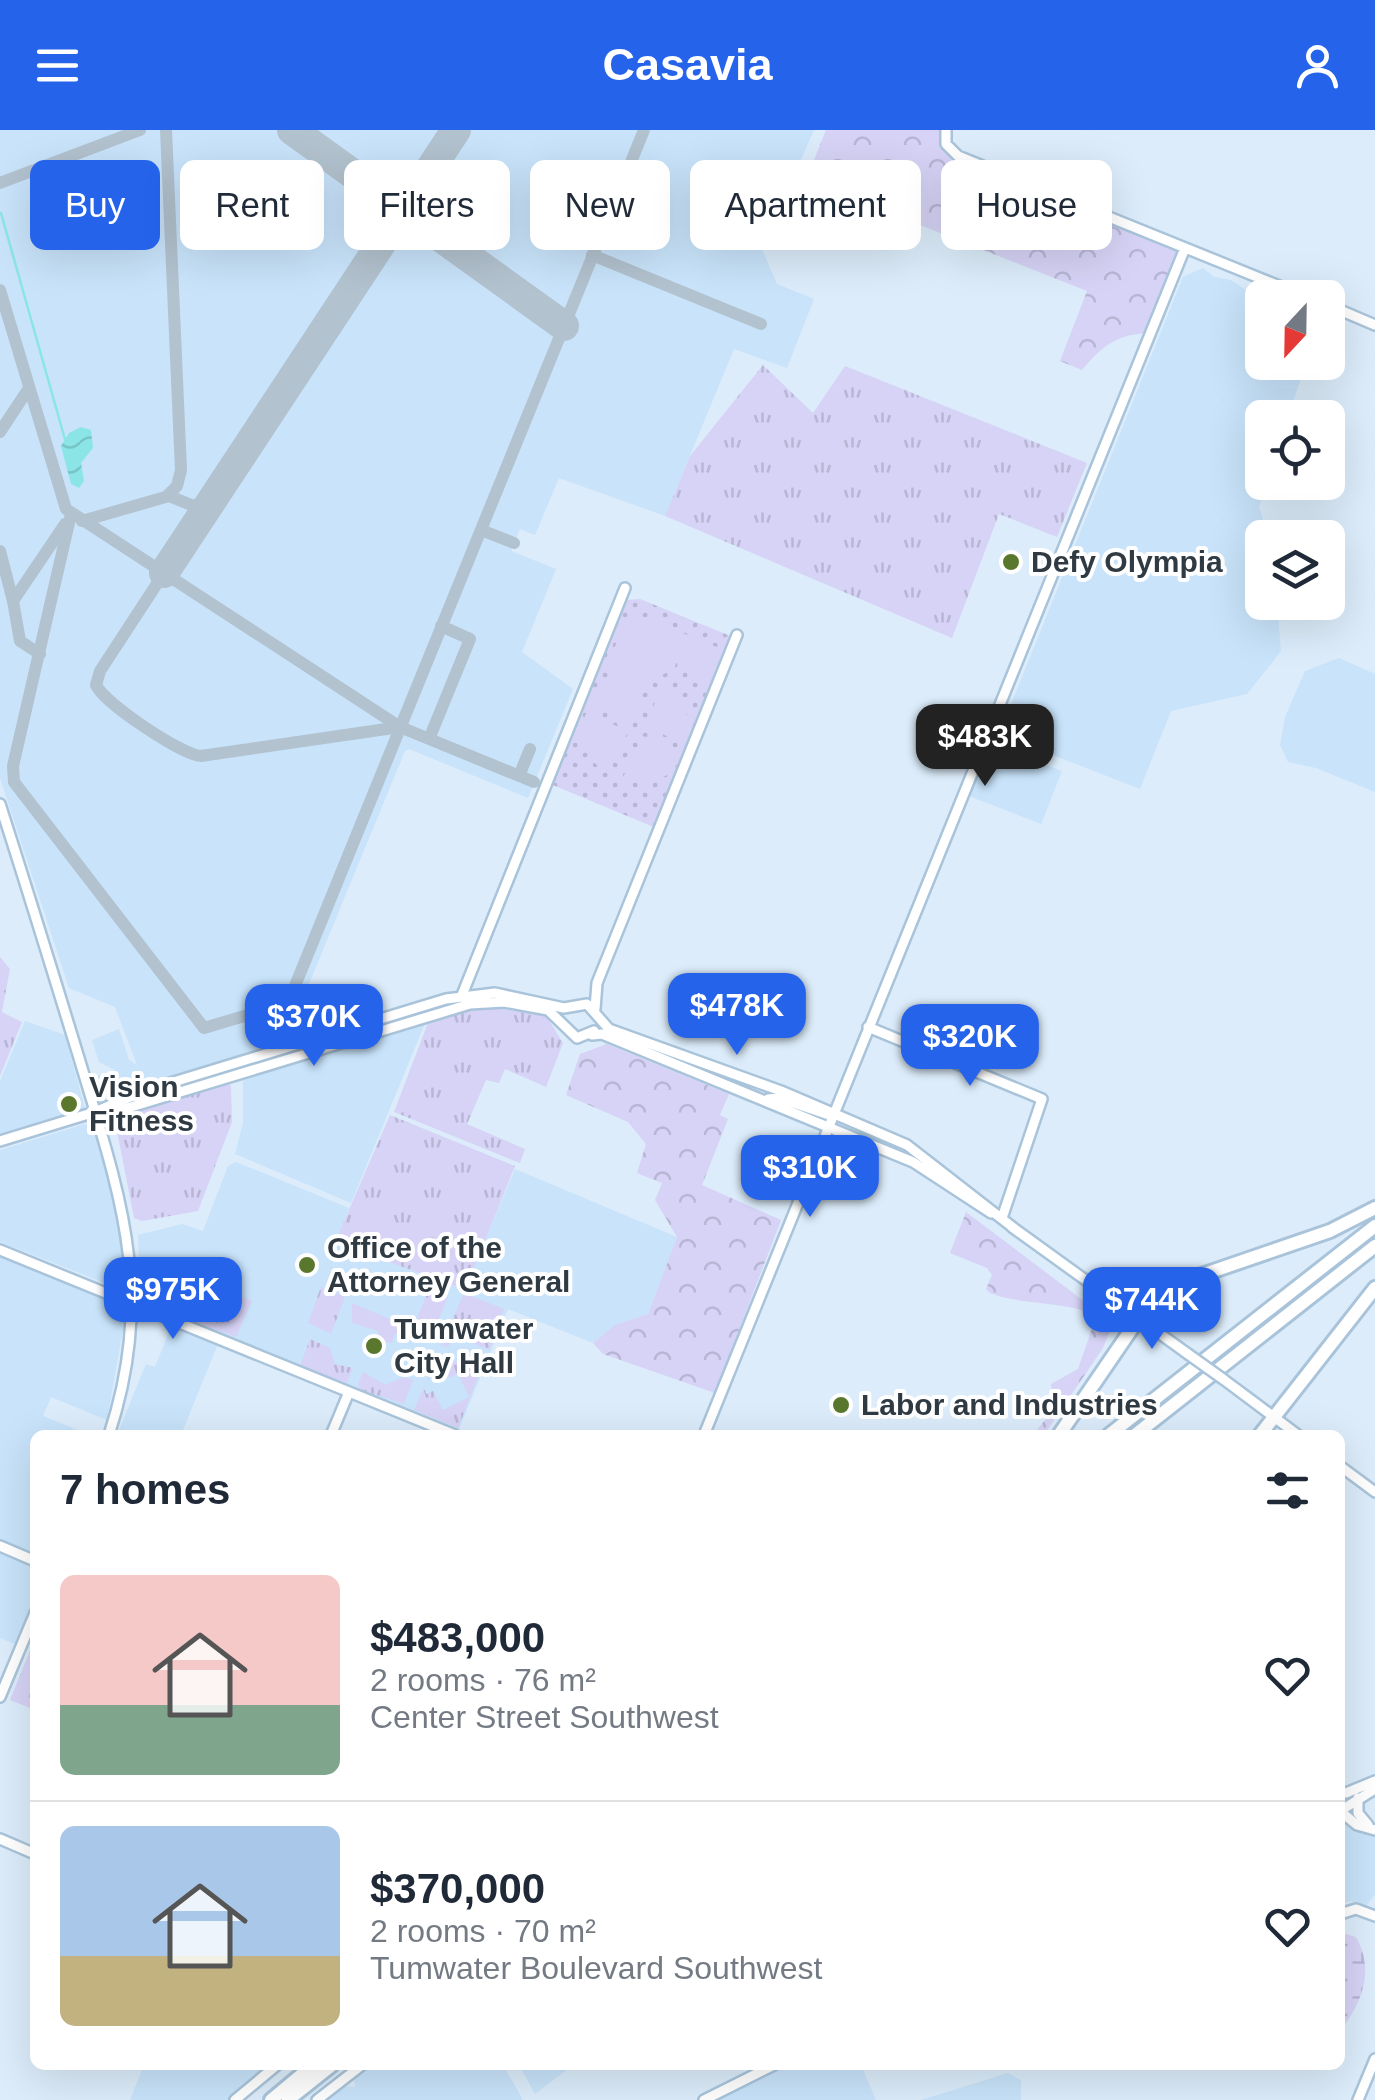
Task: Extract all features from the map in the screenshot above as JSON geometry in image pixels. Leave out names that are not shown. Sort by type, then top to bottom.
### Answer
[{"type":"highway","points":[[1062,1430],[1139,1318],[1163,1297],[1196,1277],[1316,1236],[1375,1208]]},
{"type":"highway","points":[[1115,1430],[1375,1226]]},
{"type":"highway","points":[[1141,1430],[1375,1246]]},
{"type":"highway","points":[[1265,1430],[1375,1288]]},
{"type":"highway","points":[[271,2100],[308,2070]]},
{"type":"highway","points":[[288,2100],[326,2070]]},
{"type":"street","points":[[946,130],[947,147],[958,156],[1264,280]]},
{"type":"street","points":[[706,1430],[1185,248]]},
{"type":"street","points":[[1345,312],[1375,325]]},
{"type":"street","points":[[462,995],[472,980],[473,964],[625,588]]},
{"type":"street","points":[[592,1035],[597,983],[738,635]]},
{"type":"street","points":[[0,804],[128,1227],[133,1304],[127,1370],[110,1430]]},
{"type":"street","points":[[472,980],[486,993]]},
{"type":"street","points":[[563,1024],[597,983]]},
{"type":"street","points":[[0,1142],[95,1112],[144,1091],[462,995],[486,993],[541,1005],[556,1015],[574,1037],[606,1035],[913,1162],[1015,1228]]},
{"type":"street","points":[[95,1112],[111,1113],[454,1007],[504,1002],[576,1004],[597,1014],[609,1029],[781,1091],[907,1145],[1291,1430]]},
{"type":"street","points":[[868,1026],[1042,1099],[1012,1178],[1002,1218]]},
{"type":"street","points":[[762,1099],[779,1098],[832,1115]]},
{"type":"street","points":[[818,1150],[835,1139],[854,1138]]},
{"type":"street","points":[[987,1203],[999,1198],[1012,1178]]},
{"type":"street","points":[[0,1250],[443,1430]]},
{"type":"street","points":[[333,1430],[349,1392]]},
{"type":"street","points":[[1345,1470],[1375,1492]]},
{"type":"street","points":[[0,1546],[30,1559]]},
{"type":"street","points":[[0,1697],[30,1625]]},
{"type":"street","points":[[1345,1791],[1375,1781]]},
{"type":"street","points":[[1345,1808],[1375,1789]]},
{"type":"street","points":[[1358,1798],[1358,1813],[1373,1827]]},
{"type":"street","points":[[1345,1810],[1373,1827]]},
{"type":"street","points":[[0,1840],[30,1852]]},
{"type":"street","points":[[1345,1912],[1356,1909],[1375,1916]]},
{"type":"street","points":[[1358,2100],[1375,2060]]},
{"type":"street","points":[[236,2100],[271,2070]]},
{"type":"street","points":[[317,2100],[356,2070]]},
{"type":"street","points":[[695,2100],[750,2070]]},
{"type":"street","points":[[704,2100],[764,2070]]},
{"type":"shaded area","points":[[0,130],[814,130],[801,160],[690,160],[690,250],[762,250],[777,284],[814,299],[787,368],[734,349],[665,516],[559,478],[535,535],[520,529],[511,551],[556,569],[522,652],[573,689],[528,798],[409,749],[405,751],[285,1042],[146,1084],[144,1079],[145,1086],[110,1097],[102,1094],[97,1076],[115,1070],[99,1062],[92,1040],[119,1029],[129,1060],[137,1065],[115,1007],[69,988],[0,778]]},
{"type":"shaded area","points":[[1203,268],[1214,277],[1231,280],[1245,289],[1245,380],[1300,380],[1294,400],[1245,400],[1245,500],[1261,500],[1259,507],[1263,520],[1245,520],[1245,620],[1278,620],[1281,651],[1247,694],[1171,711],[1140,789],[999,734],[1183,277]]},
{"type":"shaded area","points":[[1339,658],[1375,674],[1375,792],[1316,768],[1288,762],[1280,745],[1285,717],[1305,671]]},
{"type":"shaded area","points":[[989,743],[1062,771],[1041,824],[969,796]]},
{"type":"shaded area","points":[[25,1021],[65,1035],[85,1108],[0,1135],[0,1081]]},
{"type":"shaded area","points":[[426,1021],[351,1203],[235,1154],[243,1123],[243,1078]]},
{"type":"shaded area","points":[[85,1124],[94,1128],[121,1228],[128,1283],[123,1290],[0,1242],[0,1150]]},
{"type":"shaded area","points":[[236,1162],[349,1208],[336,1242],[464,1290],[515,1169],[677,1237],[648,1314],[616,1325],[593,1343],[508,1309],[459,1429],[141,1300],[138,1235],[182,1224],[203,1231],[228,1166]]},
{"type":"shaded area","points":[[0,1256],[121,1306],[126,1313],[107,1420],[51,1397],[43,1416],[78,1430],[30,1430],[30,1553],[0,1540]]},
{"type":"shaded area","points":[[171,1327],[217,1346],[183,1430],[119,1430],[146,1364],[155,1367]]},
{"type":"shaded area","points":[[0,1553],[30,1565],[30,1608],[15,1644],[0,1638]]},
{"type":"shaded area","points":[[1345,1821],[1375,1837],[1375,1894],[1366,1906],[1345,1903]]},
{"type":"shaded area","points":[[142,2070],[264,2070],[228,2100],[130,2100]]},
{"type":"shaded area","points":[[365,2070],[506,2070],[523,2100],[327,2100],[344,2086],[355,2087],[354,2079]]},
{"type":"shaded area","points":[[522,2070],[566,2070],[535,2094]]},
{"type":"shaded area","points":[[776,2070],[863,2070],[876,2100],[714,2100]]},
{"type":"shaded area","points":[[1008,2073],[1021,2080],[1021,2100],[921,2100]]},
{"type":"green space","points":[[826,130],[946,130],[947,147],[978,160],[941,160],[941,233],[921,225],[921,160],[814,160]]},
{"type":"green space","points":[[1112,217],[1185,248],[1149,333],[1111,343],[1082,370],[1060,361],[1087,291],[983,250],[1112,250]]},
{"type":"green space","points":[[763,365],[813,413],[845,366],[1087,463],[1057,537],[999,514],[952,638],[665,516],[690,456]]},
{"type":"green space","points":[[640,599],[728,635],[732,641],[656,828],[548,783],[621,606],[626,600]]},
{"type":"green space","points":[[634,613],[724,650],[708,690],[690,679],[678,658],[674,669],[648,682],[630,722],[589,706],[598,690],[611,679],[605,671],[628,614]]},
{"type":"green space","points":[[662,687],[686,711],[686,746],[645,725]]},
{"type":"green space","points":[[587,711],[628,732],[609,772],[593,761],[584,747],[582,730]]},
{"type":"green space","points":[[644,736],[683,755],[671,773],[653,782],[622,779]]},
{"type":"green space","points":[[0,957],[10,969],[2,1012],[22,1022],[0,1076]]},
{"type":"green space","points":[[480,1007],[545,1014],[563,1043],[546,1087],[505,1069],[499,1083],[486,1080],[467,1124],[525,1149],[520,1163],[394,1112],[429,1020]]},
{"type":"green space","points":[[607,1044],[729,1094],[720,1115],[728,1119],[702,1185],[781,1220],[715,1393],[603,1354],[593,1343],[615,1325],[648,1314],[677,1237],[655,1200],[662,1183],[637,1173],[646,1144],[628,1122],[566,1095],[580,1054]]},
{"type":"green space","points":[[226,1082],[231,1086],[232,1122],[198,1211],[142,1221],[134,1218],[115,1121],[126,1113]]},
{"type":"green space","points":[[390,1115],[515,1166],[465,1290],[335,1242]]},
{"type":"green space","points":[[966,1212],[1113,1323],[1103,1348],[1047,1430],[1037,1430],[1053,1410],[1051,1384],[1078,1369],[1096,1317],[1075,1308],[990,1293],[986,1289],[992,1275],[987,1268],[950,1253]]},
{"type":"green space","points":[[184,1275],[252,1301],[236,1337],[178,1316],[186,1294],[178,1289]]},
{"type":"green space","points":[[321,1287],[345,1297],[331,1334],[308,1323]]},
{"type":"green space","points":[[429,1289],[436,1296],[448,1297],[430,1341],[406,1330],[394,1335],[392,1343],[379,1341],[378,1331],[352,1323],[352,1303],[407,1326],[415,1323]]},
{"type":"green space","points":[[464,1293],[504,1309],[489,1350],[454,1335],[448,1347],[441,1345]]},
{"type":"green space","points":[[310,1339],[330,1348],[335,1364],[353,1368],[347,1383],[300,1366]]},
{"type":"green space","points":[[452,1360],[476,1370],[482,1367],[458,1428],[414,1410],[424,1387],[426,1394],[433,1391],[443,1410],[469,1397],[458,1374],[436,1382],[431,1376],[427,1381],[428,1371],[441,1376]]},
{"type":"green space","points":[[363,1372],[386,1385],[403,1377],[413,1380],[404,1404],[361,1390],[358,1384]]},
{"type":"green space","points":[[30,1650],[30,1708],[10,1700]]},
{"type":"green space","points":[[1345,1935],[1356,1937],[1365,1974],[1360,1998],[1345,2023]]},
{"type":"water","points":[[81,427],[91,430],[93,448],[81,463],[84,481],[79,488],[71,484],[61,446],[69,433]]},
{"type":"waterway","points":[[1,213],[66,443]]},
{"type":"taxiway","points":[[0,183],[140,130]]},
{"type":"taxiway","points":[[166,130],[181,470],[177,486],[166,497]]},
{"type":"taxiway","points":[[71,514],[13,766],[14,782],[204,1028],[288,1003],[644,130]]},
{"type":"taxiway","points":[[592,255],[761,324]]},
{"type":"taxiway","points":[[0,290],[66,509],[400,727],[534,782]]},
{"type":"taxiway","points":[[0,432],[29,388]]},
{"type":"taxiway","points":[[82,521],[169,496],[194,506],[214,497]]},
{"type":"taxiway","points":[[40,654],[20,641],[13,601],[65,524]]},
{"type":"taxiway","points":[[481,530],[514,543]]},
{"type":"taxiway","points":[[0,551],[13,601]]},
{"type":"taxiway","points":[[164,573],[100,671],[96,685],[113,704],[144,727],[201,756],[400,727]]},
{"type":"taxiway","points":[[429,739],[470,639],[441,626]]},
{"type":"taxiway","points":[[519,776],[530,749]]},
{"type":"runway","points":[[292,130],[564,326]]},
{"type":"runway","points":[[164,573],[456,130]]},
{"type":"place","name":"Defy Olympia","points":[[1011,562]]},
{"type":"place","name":"Vision Fitness","points":[[69,1104]]},
{"type":"place","name":"Office of the Attorney General","points":[[307,1265]]},
{"type":"place","name":"Tumwater City Hall","points":[[374,1346]]},
{"type":"place","name":"Labor and Industries","points":[[841,1405]]}]
